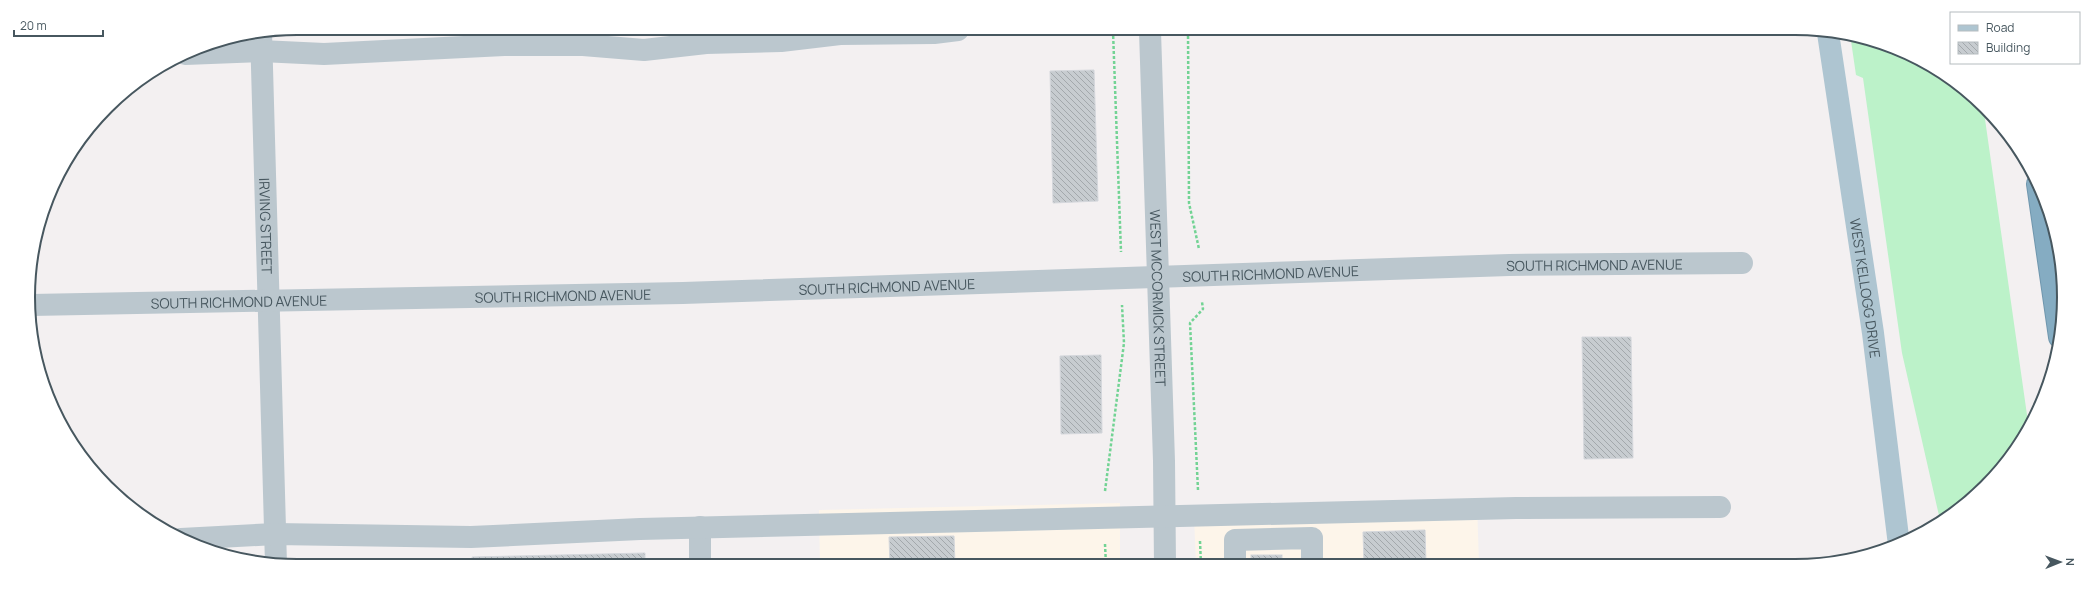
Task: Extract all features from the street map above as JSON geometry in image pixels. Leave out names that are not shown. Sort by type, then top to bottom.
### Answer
[{"type":"highway","points":[[2042,209],[2056,311]]},
{"type":"main road","name":"WEST KELLOGG DRIVE","points":[[1829,37],[1873,333],[1898,538]]},
{"type":"street","points":[[210,50],[261,42],[324,54],[504,44],[583,45],[644,50],[706,43],[781,41],[832,35]]},
{"type":"street","name":"WEST MCCORMICK STREET","points":[[1150,35],[1165,559]]},
{"type":"street","name":"IRVING STREET","points":[[261,42],[276,558]]},
{"type":"street","name":"SOUTH RICHMOND AVENUE","points":[[35,305],[683,293],[1509,265],[1742,263]]},
{"type":"street","points":[[195,538],[275,534],[471,537],[640,528],[700,528],[1516,508],[1720,507]]},
{"type":"street","points":[[1276,514],[1276,539]]},
{"type":"street","points":[[700,528],[700,559]]},
{"type":"street","points":[[1235,559],[1235,540],[1312,538],[1312,559]]},
{"type":"shaded area","points":[[1120,503],[1120,559],[820,559],[819,510]]},
{"type":"shaded area","points":[[1477,504],[1479,559],[1196,559],[1194,516]]},
{"type":"green space","points":[[1851,41],[1895,55],[1926,70],[1941,79],[1968,100],[1985,117],[2027,418],[2013,443],[1992,470],[1968,494],[1939,516],[1902,353],[1863,78],[1856,75]]},
{"type":"building","points":[[1094,70],[1098,201],[1053,203],[1050,71]]},
{"type":"building","points":[[1582,337],[1631,337],[1633,458],[1584,459]]},
{"type":"building","points":[[1101,355],[1102,433],[1061,434],[1060,356]]},
{"type":"building","points":[[1425,530],[1426,559],[1364,559],[1363,532]]},
{"type":"building","points":[[954,536],[955,559],[890,559],[889,537]]},
{"type":"building","points":[[645,553],[645,559],[472,559],[472,557]]},
{"type":"building","points":[[1251,555],[1282,555],[1282,559],[1251,559]]}]
